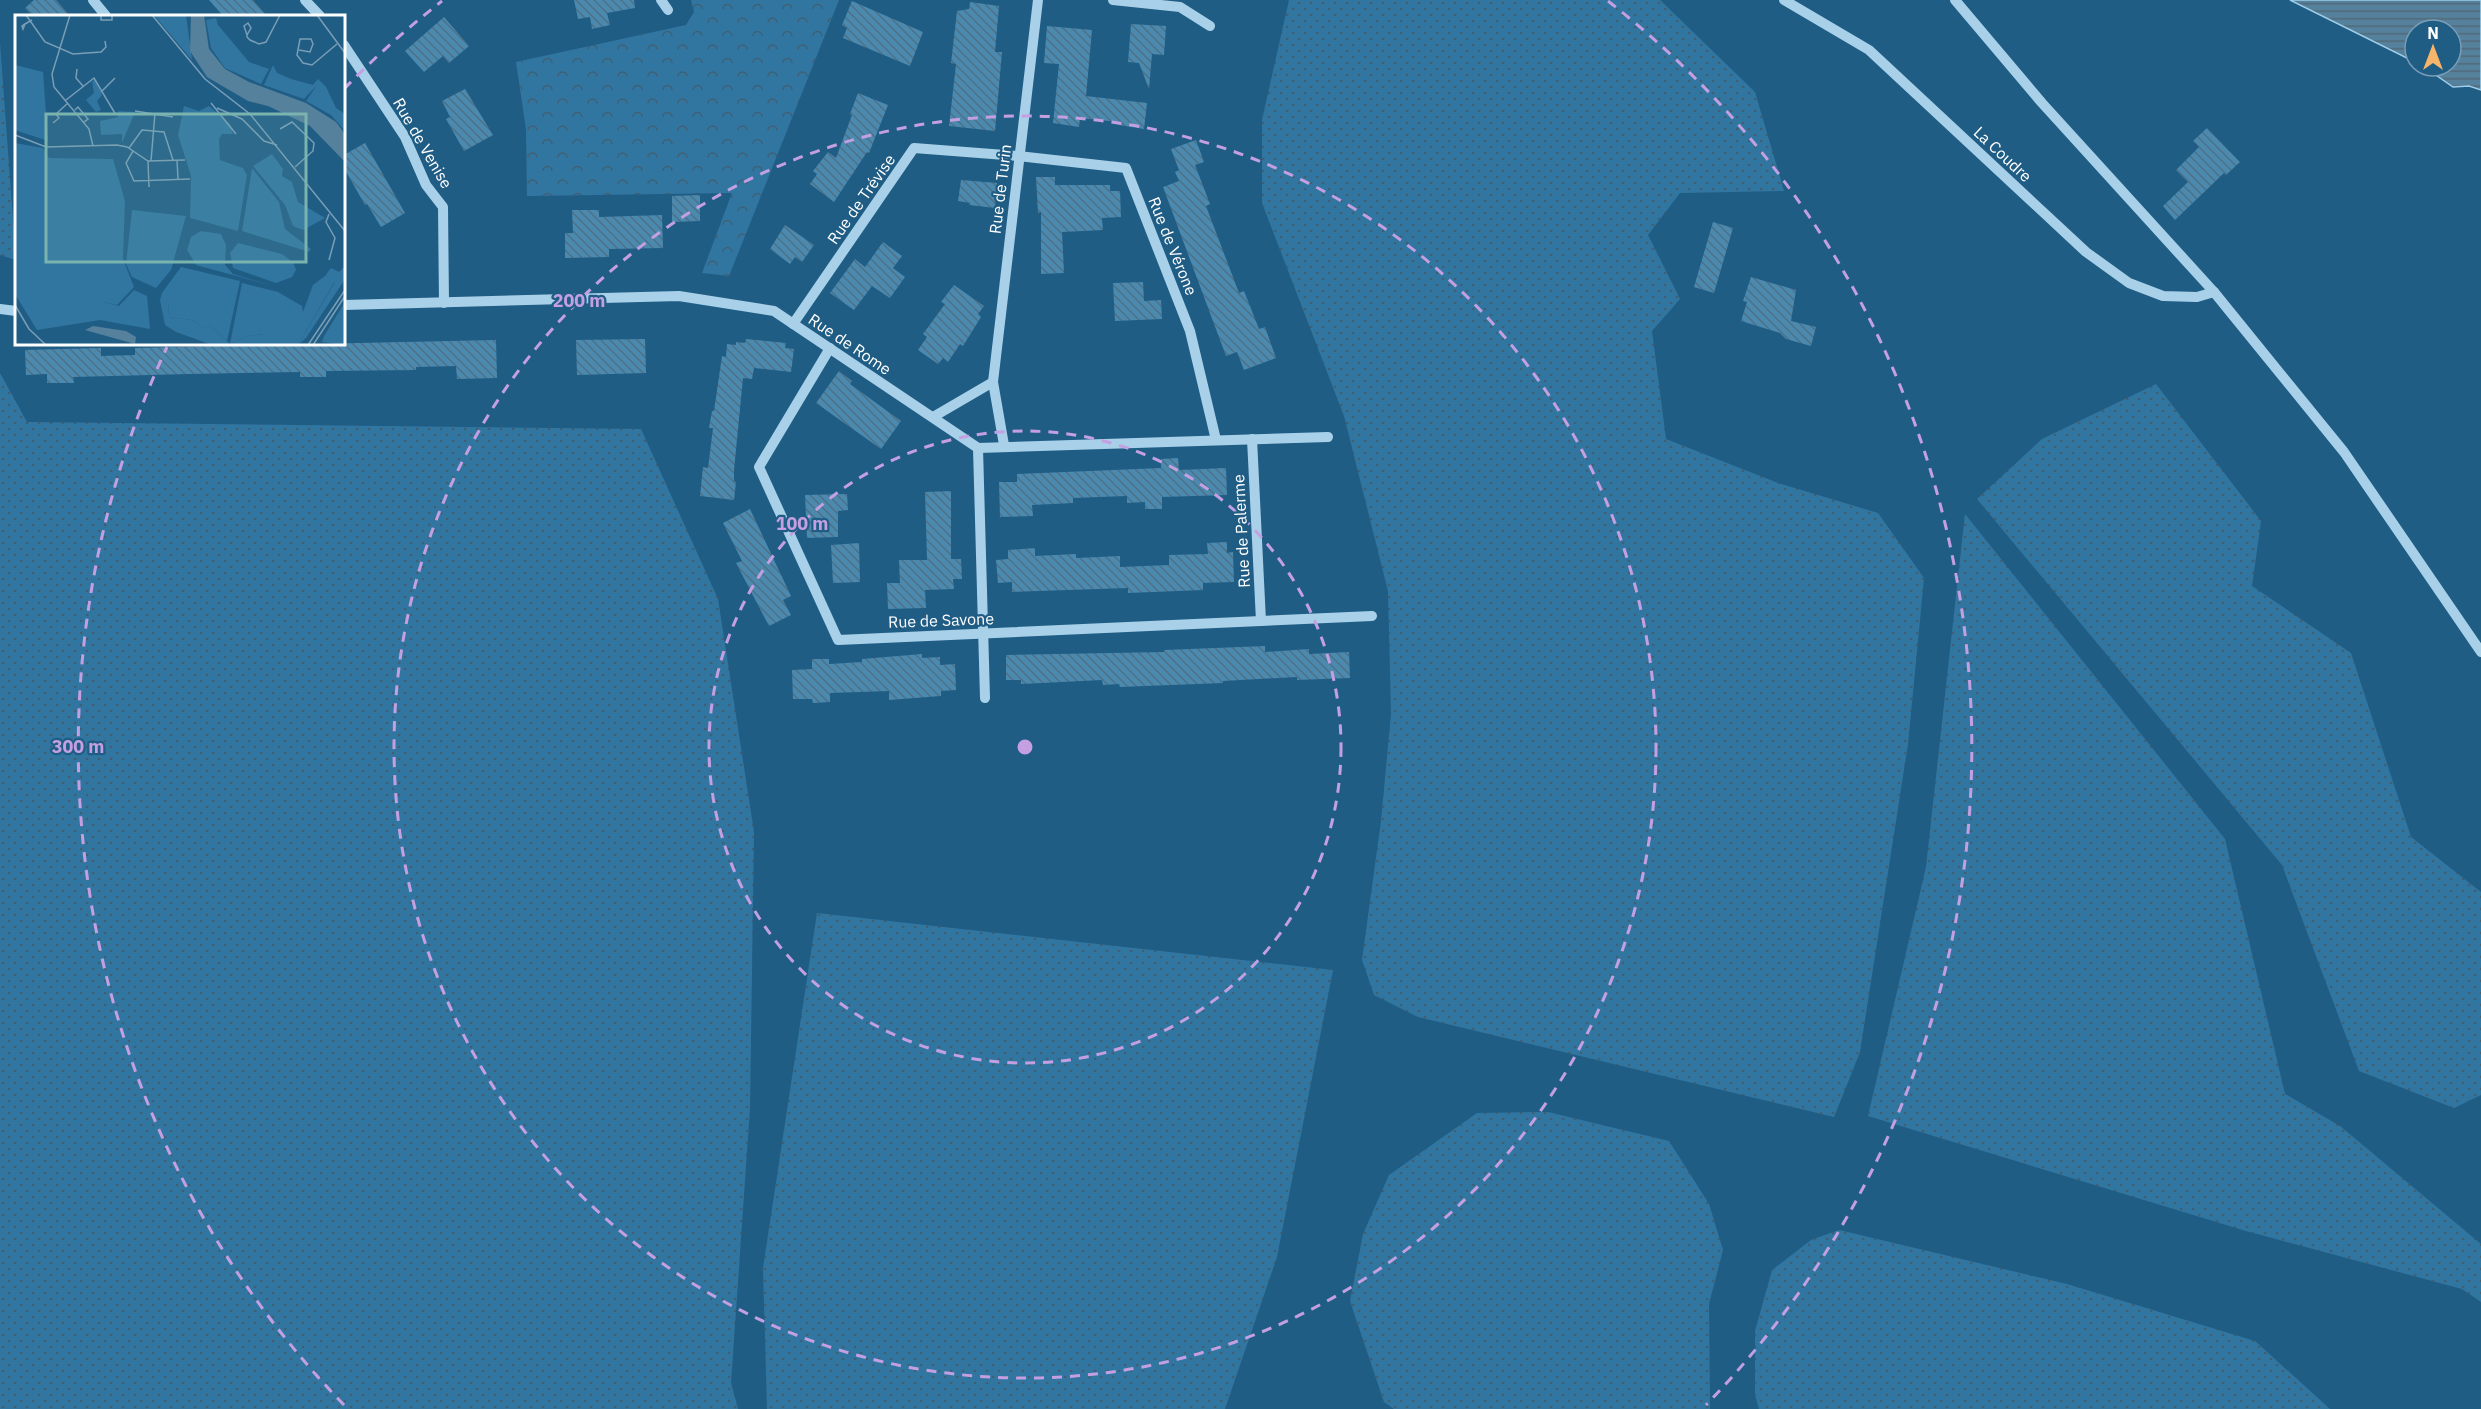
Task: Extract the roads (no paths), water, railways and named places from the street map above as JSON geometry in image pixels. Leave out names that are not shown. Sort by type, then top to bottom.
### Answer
[{"type":"street","points":[[93,0],[105,15]]},
{"type":"street","points":[[305,0],[319,15]]},
{"type":"street","points":[[661,0],[669,10]]},
{"type":"street","name":"Rue de Turin","points":[[1005,445],[993,382],[1038,0]]},
{"type":"street","points":[[1113,0],[1180,7],[1210,27]]},
{"type":"street","name":"La Coudre","points":[[1785,0],[1869,50],[2086,252],[2129,283],[2163,296],[2197,297],[2214,292]]},
{"type":"street","points":[[1956,0],[2042,103],[2214,292],[2344,452],[2481,652]]},
{"type":"street","name":"Rue de Venise","points":[[345,47],[405,137],[426,185],[442,207],[444,303]]},
{"type":"street","name":"Rue de Trévise","points":[[793,324],[914,148],[1018,156]]},
{"type":"street","name":"Rue de Vérone","points":[[1018,156],[1126,168],[1190,332],[1216,440]]},
{"type":"street","name":"Rue de Rome","points":[[345,305],[679,296],[774,312],[978,448]]},
{"type":"street","points":[[0,309],[15,311]]},
{"type":"street","name":"Rue de Savone","points":[[830,348],[759,467],[838,640],[1372,616]]},
{"type":"street","points":[[933,417],[993,382]]},
{"type":"street","points":[[984,698],[978,448],[1005,445],[1328,437]]},
{"type":"street","name":"Rue de Palerme","points":[[1252,439],[1261,621]]}]
